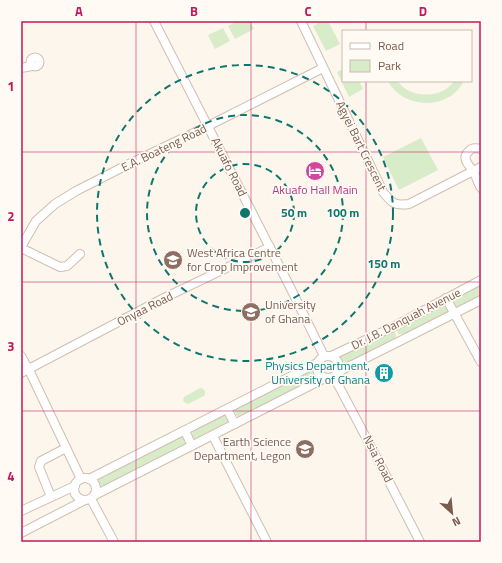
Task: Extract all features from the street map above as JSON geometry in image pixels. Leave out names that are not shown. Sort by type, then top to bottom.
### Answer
[{"type":"street","name":"Akuafo Road","points":[[154,21],[270,247],[328,356]]},
{"type":"street","name":"Agyei Bart Crescent","points":[[300,21],[383,192],[390,201],[399,206],[409,204],[481,167]]},
{"type":"street","points":[[21,68],[32,66]]},
{"type":"street","name":"E.A. Boateng Road","points":[[21,247],[36,221],[55,204],[76,191],[323,68]]},
{"type":"street","points":[[481,149],[473,148],[467,153],[466,156],[466,163],[473,171],[481,188]]},
{"type":"street","points":[[21,247],[60,267],[67,266],[80,254]]},
{"type":"street","name":"Onyaa Road","points":[[25,372],[164,298],[270,247]]},
{"type":"street","name":"Dr. J.B. Danquah Avenue","points":[[85,479],[185,431],[318,363],[320,359],[393,327],[481,280]]},
{"type":"street","points":[[446,298],[481,362]]},
{"type":"street","name":"Dr. J.B. Danquah Avenue","points":[[21,533],[325,378],[328,379],[336,375],[481,300]]},
{"type":"street","points":[[21,356],[25,372],[66,448],[85,479],[94,484],[96,487],[90,498]]},
{"type":"street","points":[[328,356],[337,361],[339,368],[336,375]]},
{"type":"street","points":[[318,363],[317,370],[321,377],[325,378]]},
{"type":"street","name":"Nsia Road","points":[[336,375],[420,542]]},
{"type":"street","points":[[227,409],[235,424]]},
{"type":"street","points":[[185,431],[192,446]]},
{"type":"street","points":[[213,436],[267,542]]},
{"type":"street","points":[[51,497],[39,467],[41,461],[66,448]]},
{"type":"street","points":[[21,511],[75,486],[76,483],[85,479]]},
{"type":"street","points":[[75,486],[74,489],[76,496],[79,498],[90,498]]},
{"type":"street","points":[[90,498],[114,542]]},
{"type":"green space","points":[[237,21],[250,21],[254,29],[235,39],[228,26]]},
{"type":"green space","points":[[323,21],[328,21],[340,44],[326,51],[313,26]]},
{"type":"green space","points":[[223,28],[230,41],[215,49],[208,35]]},
{"type":"green space","points":[[342,70],[342,82],[360,82],[363,89],[349,97],[337,72]]},
{"type":"green space","points":[[389,82],[398,82],[413,93],[426,95],[439,93],[445,90],[453,82],[463,82],[457,91],[450,96],[431,103],[422,103],[406,98],[393,88]]},
{"type":"green space","points":[[421,138],[438,170],[399,190],[383,157]]},
{"type":"green space","points":[[481,282],[481,295],[459,307],[455,307],[452,299]]},
{"type":"green space","points":[[445,303],[449,309],[449,312],[404,336],[402,336],[402,334],[398,334],[397,329]]},
{"type":"green space","points":[[394,331],[396,334],[396,339],[345,365],[340,362],[342,355]]},
{"type":"green space","points":[[311,369],[317,372],[318,378],[240,418],[236,415],[235,411],[237,408]]},
{"type":"green space","points":[[200,388],[205,390],[204,396],[188,404],[184,402],[184,397]]},
{"type":"green space","points":[[223,414],[228,415],[230,423],[197,440],[193,438],[193,430]]},
{"type":"green space","points":[[180,436],[185,437],[187,445],[104,487],[99,484],[100,477]]},
{"type":"place","name":"Akuafo Hall Main","points":[[315,171]]},
{"type":"place","name":"West Africa Centre for Crop Improvement","points":[[173,260]]},
{"type":"place","name":"University of Ghana","points":[[251,312]]},
{"type":"place","name":"Physics Department, University of Ghana","points":[[384,373]]},
{"type":"place","name":"Earth Science Department, Legon","points":[[305,449]]}]
